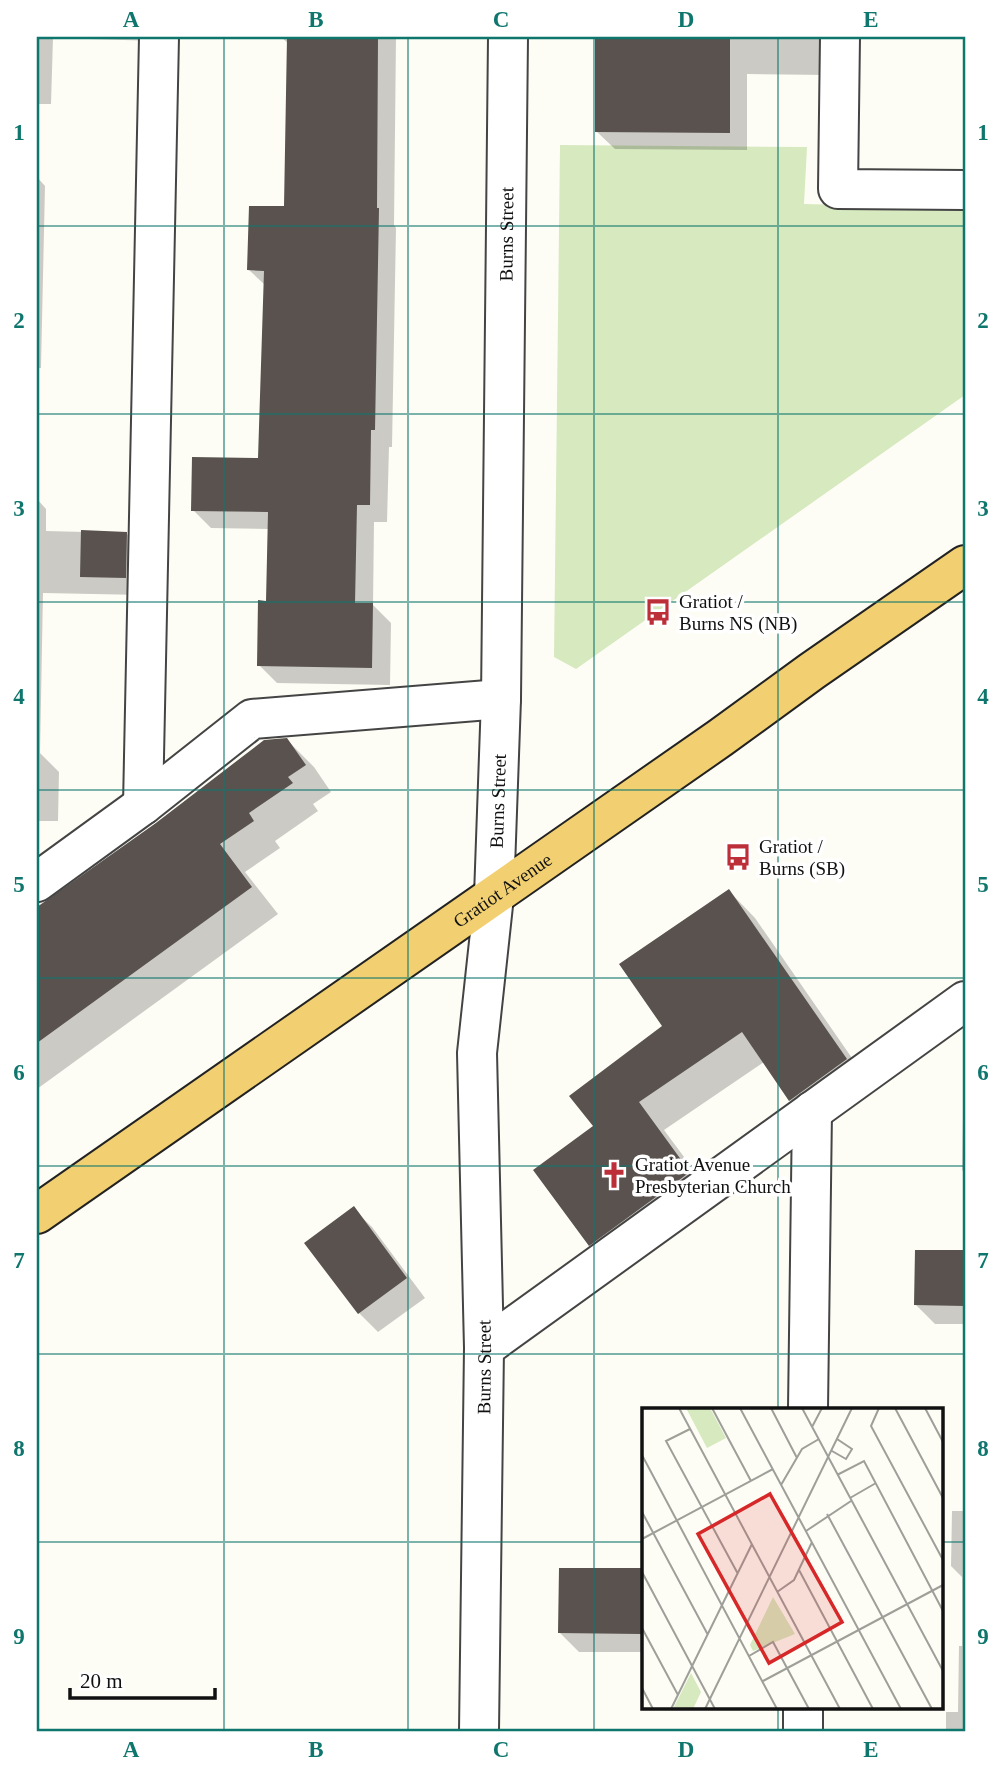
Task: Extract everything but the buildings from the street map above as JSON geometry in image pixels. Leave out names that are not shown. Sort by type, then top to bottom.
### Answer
[{"type":"main road","name":"Gratiot Avenue","points":[[37,1214],[965,565]]},
{"type":"street","points":[[143,805],[159,37]]},
{"type":"street","name":"Burns Street","points":[[479,1731],[484,1348],[477,1054],[494,896],[500,699],[508,37]]},
{"type":"street","points":[[840,37],[838,189],[965,190]]},
{"type":"street","points":[[37,882],[143,805],[252,719],[500,699]]},
{"type":"street","points":[[484,1348],[965,1001]]},
{"type":"street","points":[[808,1408],[812,1111]]},
{"type":"street","points":[[803,1708],[803,1731]]},
{"type":"green space","points":[[560,145],[807,147],[804,204],[965,208],[965,395],[576,669],[554,657]]},
{"type":"place","name":"Gratiot / Burns NS (NB)","points":[[658,612]]},
{"type":"place","name":"Gratiot / Burns (SB)","points":[[738,857]]},
{"type":"place","name":"Gratiot Avenue Presbyterian Church","points":[[614,1175]]}]
